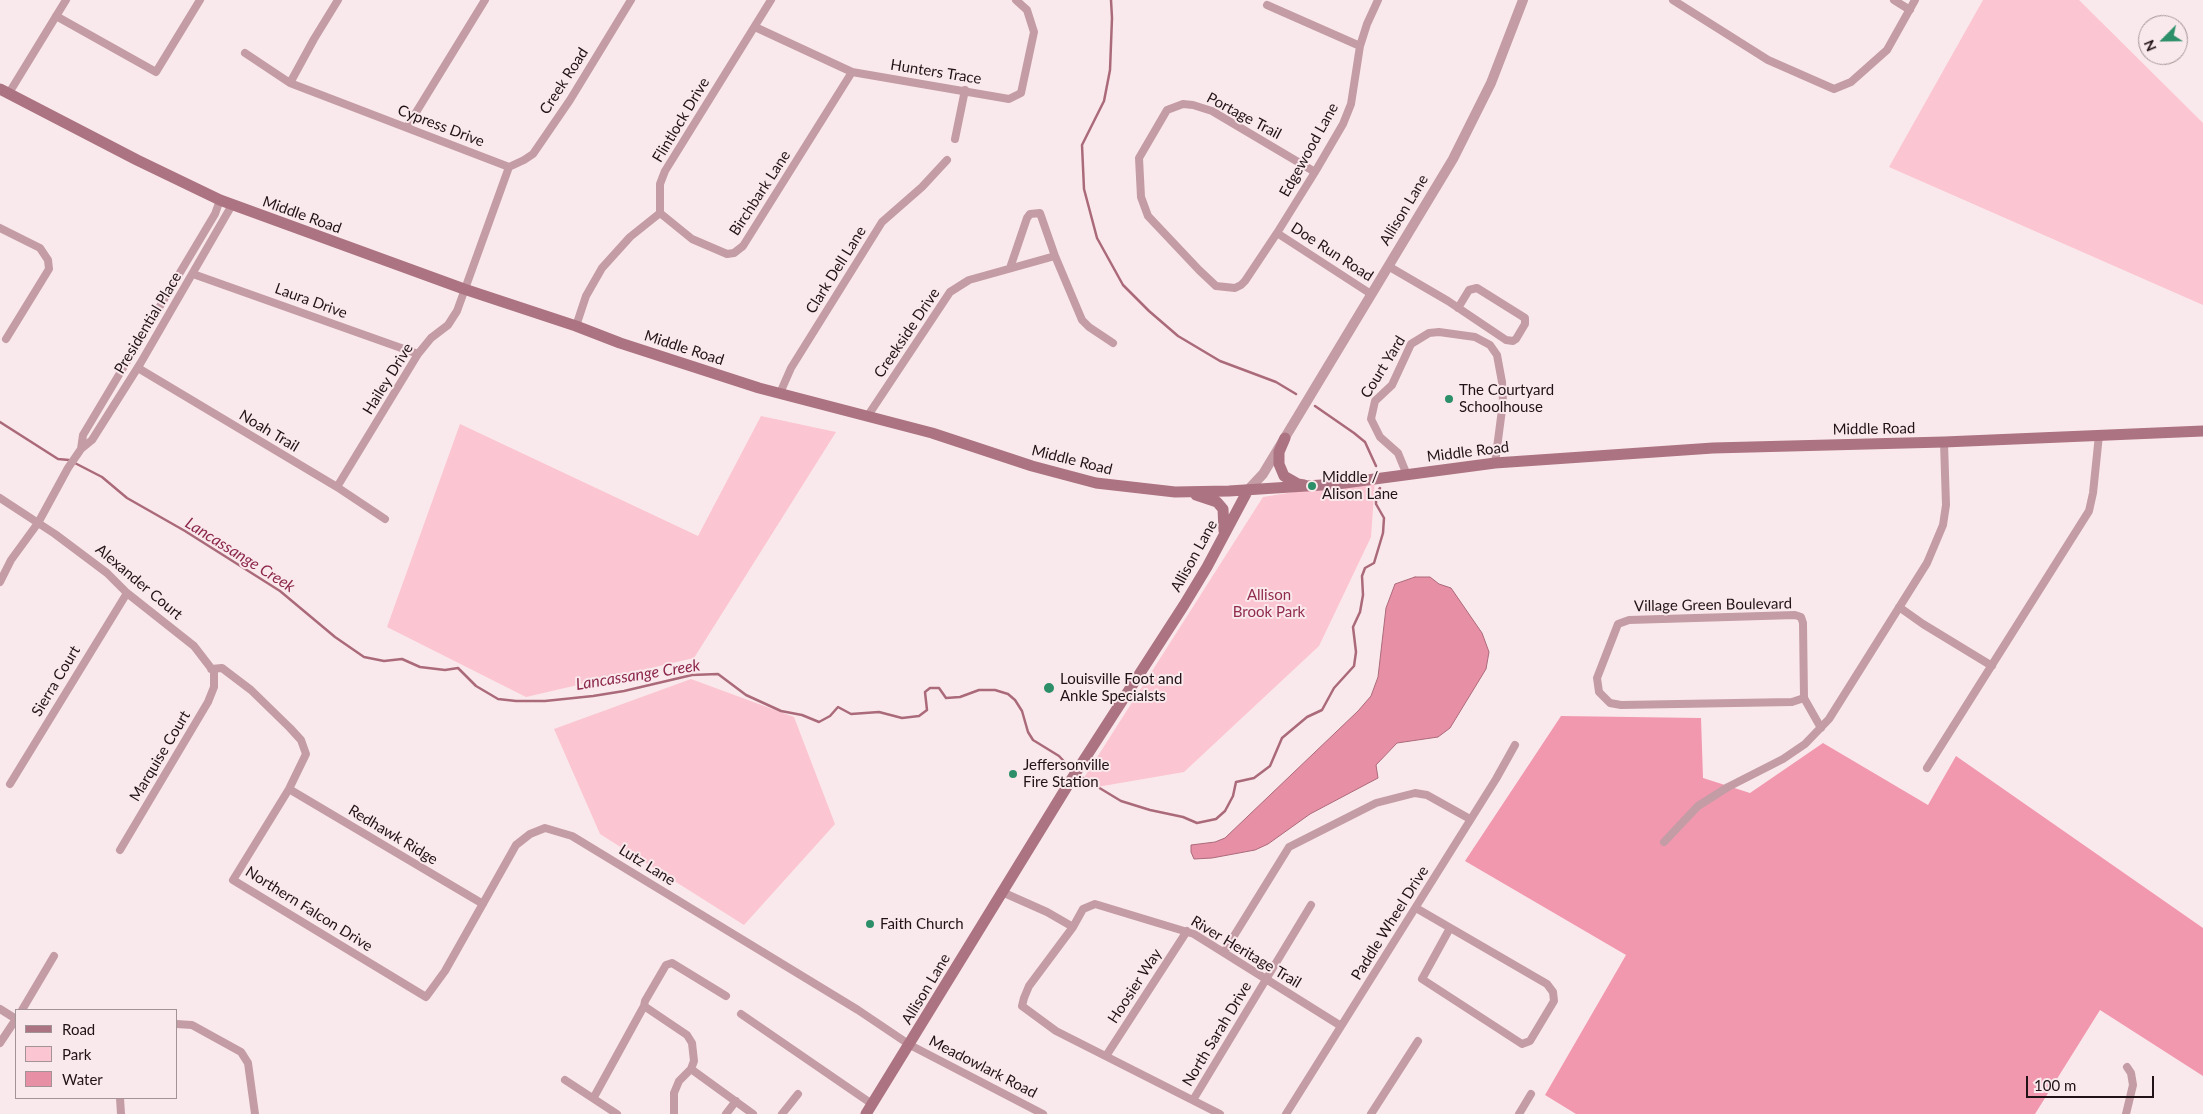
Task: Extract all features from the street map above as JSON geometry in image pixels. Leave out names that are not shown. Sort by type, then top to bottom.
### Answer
[{"type":"main road","name":"Middle Road","points":[[4,91],[137,160],[220,200],[464,289],[576,326],[620,343],[780,393],[932,434],[1032,466],[1096,483],[1141,490],[1187,492],[1308,486],[1495,463],[1713,448],[1944,442],[2203,431]]},
{"type":"main road","points":[[1284,438],[1279,452],[1279,464],[1284,476],[1298,484],[1308,486]]},
{"type":"main road","name":"Allison Lane","points":[[869,1109],[1079,767],[1208,567],[1248,490]]},
{"type":"main road","points":[[1187,492],[1217,502],[1224,509],[1224,534]]},
{"type":"street","points":[[4,91],[66,0]]},
{"type":"street","points":[[56,16],[156,72],[200,0]]},
{"type":"street","points":[[290,83],[338,0]]},
{"type":"street","points":[[407,127],[485,0]]},
{"type":"street","name":"Creek Road","points":[[510,167],[533,154],[570,100],[631,0]]},
{"type":"street","name":"Flintlock Drive","points":[[660,213],[660,184],[666,171],[771,0]]},
{"type":"street","name":"Hunters Trace","points":[[755,27],[852,72],[1009,99],[1021,93],[1034,32],[1027,10],[1016,0]]},
{"type":"street","name":"Edgewood Lane","points":[[1224,288],[1236,288],[1245,282],[1278,233],[1343,124],[1351,104],[1360,46],[1378,0]]},
{"type":"street","name":"Allison Lane","points":[[1248,490],[1264,474],[1453,159],[1479,109],[1523,0]]},
{"type":"street","points":[[1673,0],[1768,60],[1834,89],[1851,82],[1887,50],[1915,0]]},
{"type":"street","points":[[1894,0],[1910,10]]},
{"type":"street","points":[[1267,5],[1360,46]]},
{"type":"street","name":"Cypress Drive","points":[[245,53],[290,83],[510,167]]},
{"type":"street","name":"Birchbark Lane","points":[[660,213],[692,239],[727,254],[734,254],[748,238],[852,72]]},
{"type":"street","points":[[955,139],[965,90]]},
{"type":"street","name":"Portage Trail","points":[[1224,288],[1216,286],[1198,270],[1144,210],[1140,196],[1139,158],[1167,110],[1183,104],[1212,111],[1315,172]]},
{"type":"street","name":"Clark Dell Lane","points":[[780,393],[791,368],[882,222],[934,176],[947,160]]},
{"type":"street","points":[[464,289],[510,167]]},
{"type":"street","name":"Presidential Place","points":[[81,449],[83,435],[214,214],[220,200]]},
{"type":"street","name":"Presidential Place","points":[[0,582],[12,560],[38,523],[68,468],[81,449],[92,440],[138,368],[194,274],[232,205]]},
{"type":"street","points":[[1010,268],[1027,218],[1030,214],[1036,212],[1042,215],[1055,256],[1082,320],[1114,343]]},
{"type":"street","points":[[576,326],[586,296],[602,268],[630,236],[660,213]]},
{"type":"street","points":[[0,228],[40,248],[48,260],[49,268],[6,339]]},
{"type":"street","name":"Doe Run Road","points":[[1278,233],[1371,294]]},
{"type":"street","name":"Creekside Drive","points":[[867,417],[950,292],[970,280],[1055,256]]},
{"type":"street","points":[[1388,266],[1510,341],[1516,339],[1525,324],[1525,318],[1477,288],[1469,290],[1458,308]]},
{"type":"street","name":"Laura Drive","points":[[194,274],[418,354]]},
{"type":"street","name":"Hailey Drive","points":[[336,487],[418,354],[431,338],[448,325],[458,311],[464,289]]},
{"type":"street","name":"Court Yard","points":[[1407,475],[1398,453],[1380,437],[1371,419],[1375,401],[1392,385],[1411,344],[1429,333],[1439,332],[1476,337],[1490,345],[1497,355],[1502,382],[1503,402],[1495,463]]},
{"type":"street","name":"Noah Trail","points":[[138,368],[336,487],[385,519]]},
{"type":"street","points":[[1927,768],[2089,511],[2093,494],[2099,435]]},
{"type":"street","points":[[1664,842],[1698,806],[1728,787],[1783,759],[1805,744],[1821,728],[1927,563],[1943,525],[1946,505],[1944,442]]},
{"type":"street","name":"Alexander Court","points":[[0,498],[101,568],[127,593],[194,646],[212,671]]},
{"type":"street","name":"Sierra Court","points":[[10,784],[127,593]]},
{"type":"street","points":[[1899,607],[1992,666]]},
{"type":"street","name":"Village Green Boulevard","points":[[1804,698],[1792,702],[1621,705],[1610,703],[1599,692],[1597,678],[1618,624],[1629,620],[1795,615],[1801,617],[1803,623],[1804,698],[1821,728]]},
{"type":"street","name":"Northern Falcon Drive","points":[[212,671],[222,668],[251,690],[301,740],[306,754],[289,789],[233,880],[426,997]]},
{"type":"street","name":"Marquise Court","points":[[120,850],[208,702],[214,687],[212,671]]},
{"type":"street","name":"Paddle Wheel Drive","points":[[1286,1114],[1416,908],[1515,745]]},
{"type":"street","name":"Redhawk Ridge","points":[[289,789],[483,904]]},
{"type":"street","points":[[1224,952],[1288,847],[1376,803],[1416,794],[1427,795],[1470,819]]},
{"type":"street","name":"Lutz Lane","points":[[426,997],[445,971],[516,846],[530,834],[545,828],[572,836],[858,1010],[910,1045]]},
{"type":"street","points":[[1002,892],[1047,912],[1073,927],[1029,986],[1022,1006],[1056,1031],[1220,1114]]},
{"type":"street","name":"River Heritage Trail","points":[[1073,927],[1083,910],[1095,904],[1187,931],[1224,952],[1341,1026]]},
{"type":"street","name":"North Sarah Drive","points":[[1193,1100],[1311,905]]},
{"type":"street","points":[[1416,908],[1547,984],[1553,992],[1554,1001],[1530,1041],[1522,1044],[1422,979],[1450,928]]},
{"type":"street","name":"Hoosier Way","points":[[1106,1056],[1187,931]]},
{"type":"street","points":[[23,1009],[54,956]]},
{"type":"street","points":[[594,1097],[666,965],[672,963],[726,996]]},
{"type":"street","points":[[644,1006],[687,1035],[693,1048],[694,1061],[691,1069],[679,1081],[674,1093],[676,1113]]},
{"type":"street","points":[[0,1009],[15,1018]]},
{"type":"street","points":[[741,1014],[869,1109]]},
{"type":"street","points":[[0,1043],[15,1020]]},
{"type":"street","points":[[178,1024],[192,1026],[241,1052],[248,1063],[255,1114]]},
{"type":"street","points":[[1370,1114],[1418,1041]]},
{"type":"street","name":"Meadowlark Road","points":[[910,1045],[1043,1114]]},
{"type":"street","points":[[2126,1114],[2133,1085],[2131,1073],[2127,1067]]},
{"type":"street","points":[[691,1069],[753,1114]]},
{"type":"street","points":[[565,1080],[594,1097],[617,1114]]},
{"type":"street","points":[[782,1114],[798,1094]]},
{"type":"street","points":[[1519,1114],[1532,1094]]},
{"type":"street","points":[[120,1099],[121,1114]]},
{"type":"street","points":[[726,1114],[736,1101]]},
{"type":"green space","points":[[1983,0],[2079,0],[2138,59],[2138,65],[2145,65],[2203,123],[2203,305],[1889,167]]},
{"type":"green space","points":[[761,416],[836,432],[694,658],[526,697],[387,627],[460,424],[698,536]]},
{"type":"green space","name":"Allison Brook Park","points":[[1375,479],[1371,537],[1319,646],[1184,772],[1091,788],[1080,784],[1263,497]]},
{"type":"green space","points":[[691,679],[794,717],[835,824],[744,925],[600,834],[554,729]]},
{"type":"shaded area","points":[[1561,716],[1701,718],[1703,778],[1750,793],[1823,743],[1928,805],[1956,756],[2203,928],[2203,1076],[2100,1010],[2035,1114],[1576,1114],[1545,1095],[1626,955],[1465,861]]},
{"type":"water","points":[[1415,577],[1430,577],[1439,584],[1451,588],[1482,633],[1489,652],[1486,669],[1450,728],[1438,737],[1397,743],[1376,765],[1378,778],[1310,814],[1268,844],[1255,850],[1212,858],[1194,859],[1191,845],[1215,842],[1225,838],[1358,711],[1371,696],[1378,677],[1386,608],[1395,584]]},
{"type":"waterway","name":"Lancassange Creek","points":[[1111,0],[1110,70],[1104,101],[1082,145],[1084,189],[1097,238],[1123,285],[1178,336],[1220,361],[1276,382],[1296,394]]},
{"type":"waterway","name":"Lancassange Creek","points":[[1315,406],[1365,442],[1376,466]]},
{"type":"waterway","name":"Lancassange Creek","points":[[0,422],[58,459],[69,460],[102,477],[127,498],[185,531],[280,591],[335,637],[364,657],[384,661],[402,659],[420,667],[445,670],[458,668],[476,686],[498,699],[516,701],[545,701],[593,696],[624,691],[692,675],[718,674],[746,695],[781,711],[802,715],[819,722],[830,716],[838,707],[851,714],[879,712],[902,718],[919,716],[927,710],[925,692],[930,688],[939,688],[946,698],[960,697],[979,690],[995,690],[1008,694],[1015,700],[1022,711],[1028,732],[1033,740],[1059,756],[1074,772]]},
{"type":"waterway","name":"Lancassange Creek","points":[[1078,775],[1121,801],[1183,817],[1197,823],[1216,819],[1225,811],[1233,796],[1236,782],[1254,778],[1270,766],[1282,738],[1307,717],[1322,710],[1334,688],[1354,666],[1356,652],[1353,627],[1360,612],[1363,595],[1362,576],[1365,568],[1374,563],[1383,533],[1384,518],[1376,504],[1376,494],[1380,488]]},
{"type":"place","name":"The Courtyard Schoolhouse","points":[[1449,399]]},
{"type":"place","name":"Middle / Alison Lane","points":[[1312,486]]},
{"type":"place","name":"Louisville Foot and Ankle Specialsts","points":[[1049,688]]},
{"type":"place","name":"Jeffersonville Fire Station","points":[[1013,774]]},
{"type":"place","name":"Faith Church","points":[[870,924]]}]
